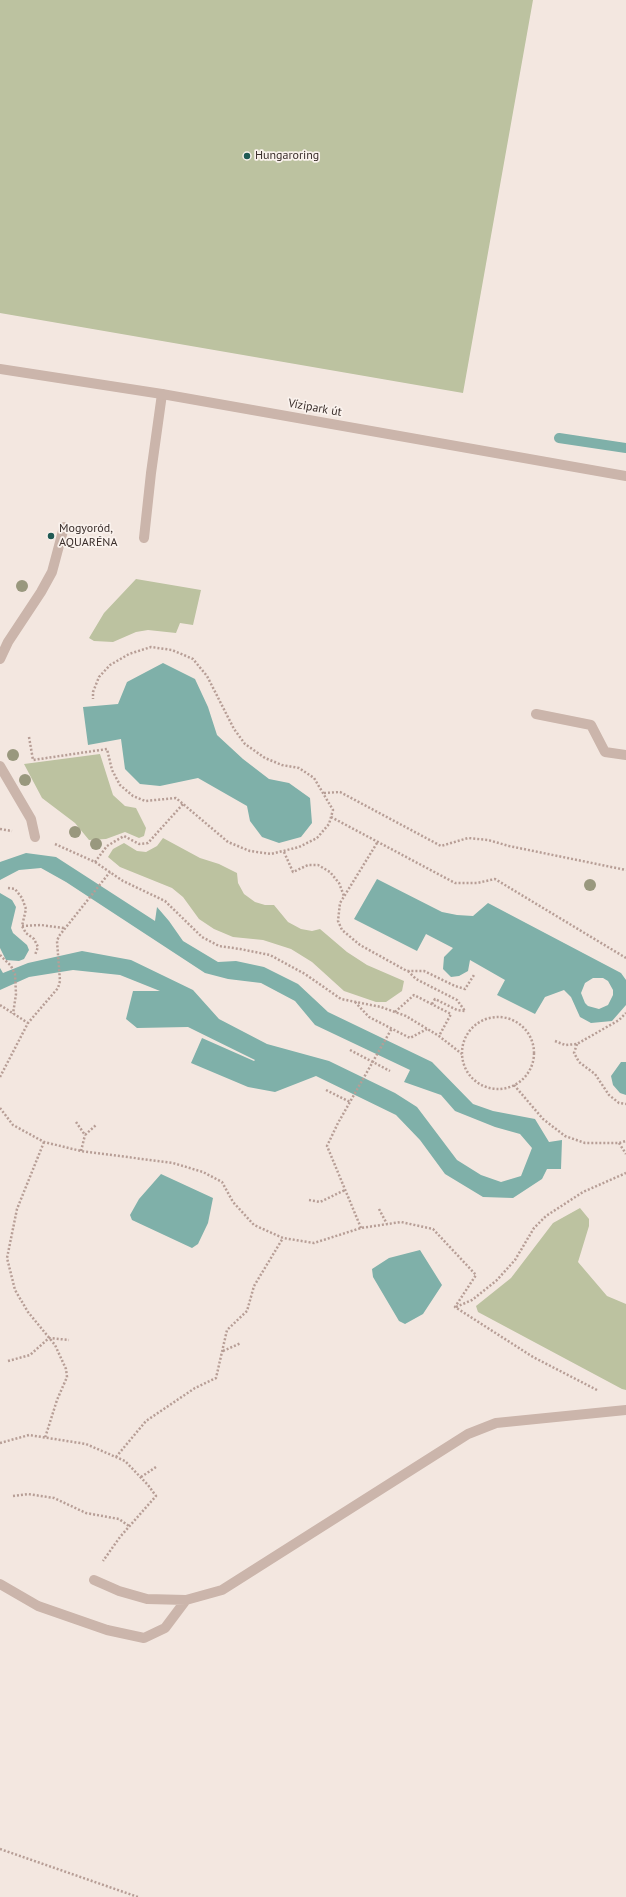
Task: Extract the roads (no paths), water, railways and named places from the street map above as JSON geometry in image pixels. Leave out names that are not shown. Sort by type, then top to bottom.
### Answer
[{"type":"street","name":"Vízipark út","points":[[0,369],[162,394],[626,476]]},
{"type":"street","points":[[144,538],[162,394]]},
{"type":"street","points":[[0,659],[8,642],[41,592],[52,572],[64,527]]},
{"type":"street","points":[[536,714],[591,725],[605,752],[626,755]]},
{"type":"street","points":[[0,766],[31,819],[36,837]]},
{"type":"street","points":[[94,1580],[119,1591],[147,1599],[186,1600],[222,1590],[468,1434],[496,1422],[626,1410]]},
{"type":"street","points":[[0,1584],[38,1606],[107,1630],[144,1638],[165,1628],[186,1600]]},
{"type":"water","points":[[163,663],[195,679],[208,707],[217,735],[243,759],[269,779],[289,783],[310,798],[312,823],[301,837],[279,843],[262,837],[250,821],[247,806],[198,778],[160,786],[140,784],[125,769],[121,739],[88,745],[83,707],[118,704],[127,682]]},
{"type":"water","points":[[26,853],[56,857],[155,921],[157,907],[183,941],[218,962],[236,961],[264,967],[298,984],[328,1012],[432,1062],[473,1104],[493,1111],[535,1119],[549,1142],[562,1140],[561,1169],[547,1169],[542,1179],[513,1198],[483,1197],[445,1174],[420,1140],[396,1115],[316,1076],[275,1092],[248,1087],[191,1063],[202,1038],[254,1061],[255,1060],[188,1027],[137,1028],[126,1019],[133,991],[160,991],[120,975],[73,970],[29,977],[0,990],[0,968],[3,973],[28,963],[82,951],[131,960],[193,990],[219,1019],[267,1044],[329,1061],[395,1093],[417,1107],[457,1160],[481,1175],[501,1182],[521,1176],[532,1148],[520,1134],[495,1127],[455,1111],[441,1095],[404,1082],[410,1070],[315,1025],[295,1001],[261,983],[228,979],[205,973],[66,882],[41,868],[19,870],[0,880],[0,862]]},
{"type":"water","points":[[377,879],[442,912],[473,916],[488,903],[621,973],[626,980],[626,1005],[612,1021],[591,1023],[580,1017],[571,997],[564,990],[545,997],[535,1014],[497,995],[505,980],[470,960],[468,971],[459,976],[451,977],[443,969],[444,957],[453,948],[426,934],[417,951],[354,919]],"holes":[[[593,978],[603,978],[608,981],[613,990],[613,995],[608,1005],[599,1009],[588,1006],[585,1003],[581,993],[585,983]]]},
{"type":"water","points":[[0,893],[12,900],[16,907],[11,928],[13,933],[27,945],[29,950],[24,959],[19,961],[6,960],[0,948]]},
{"type":"water","points":[[621,1062],[626,1062],[626,1095],[620,1093],[613,1085],[611,1076]]},
{"type":"water","points":[[161,1174],[213,1198],[208,1223],[198,1244],[192,1248],[132,1220],[130,1215],[139,1199]]},
{"type":"water","points":[[420,1250],[442,1285],[423,1314],[405,1324],[399,1321],[373,1277],[372,1269],[389,1258]]},
{"type":"waterway","points":[[559,438],[626,448]]},
{"type":"place","name":"Hungaroring","points":[[247,156]]},
{"type":"place","name":"Mogyoród, AQUARÉNA","points":[[51,536]]}]
